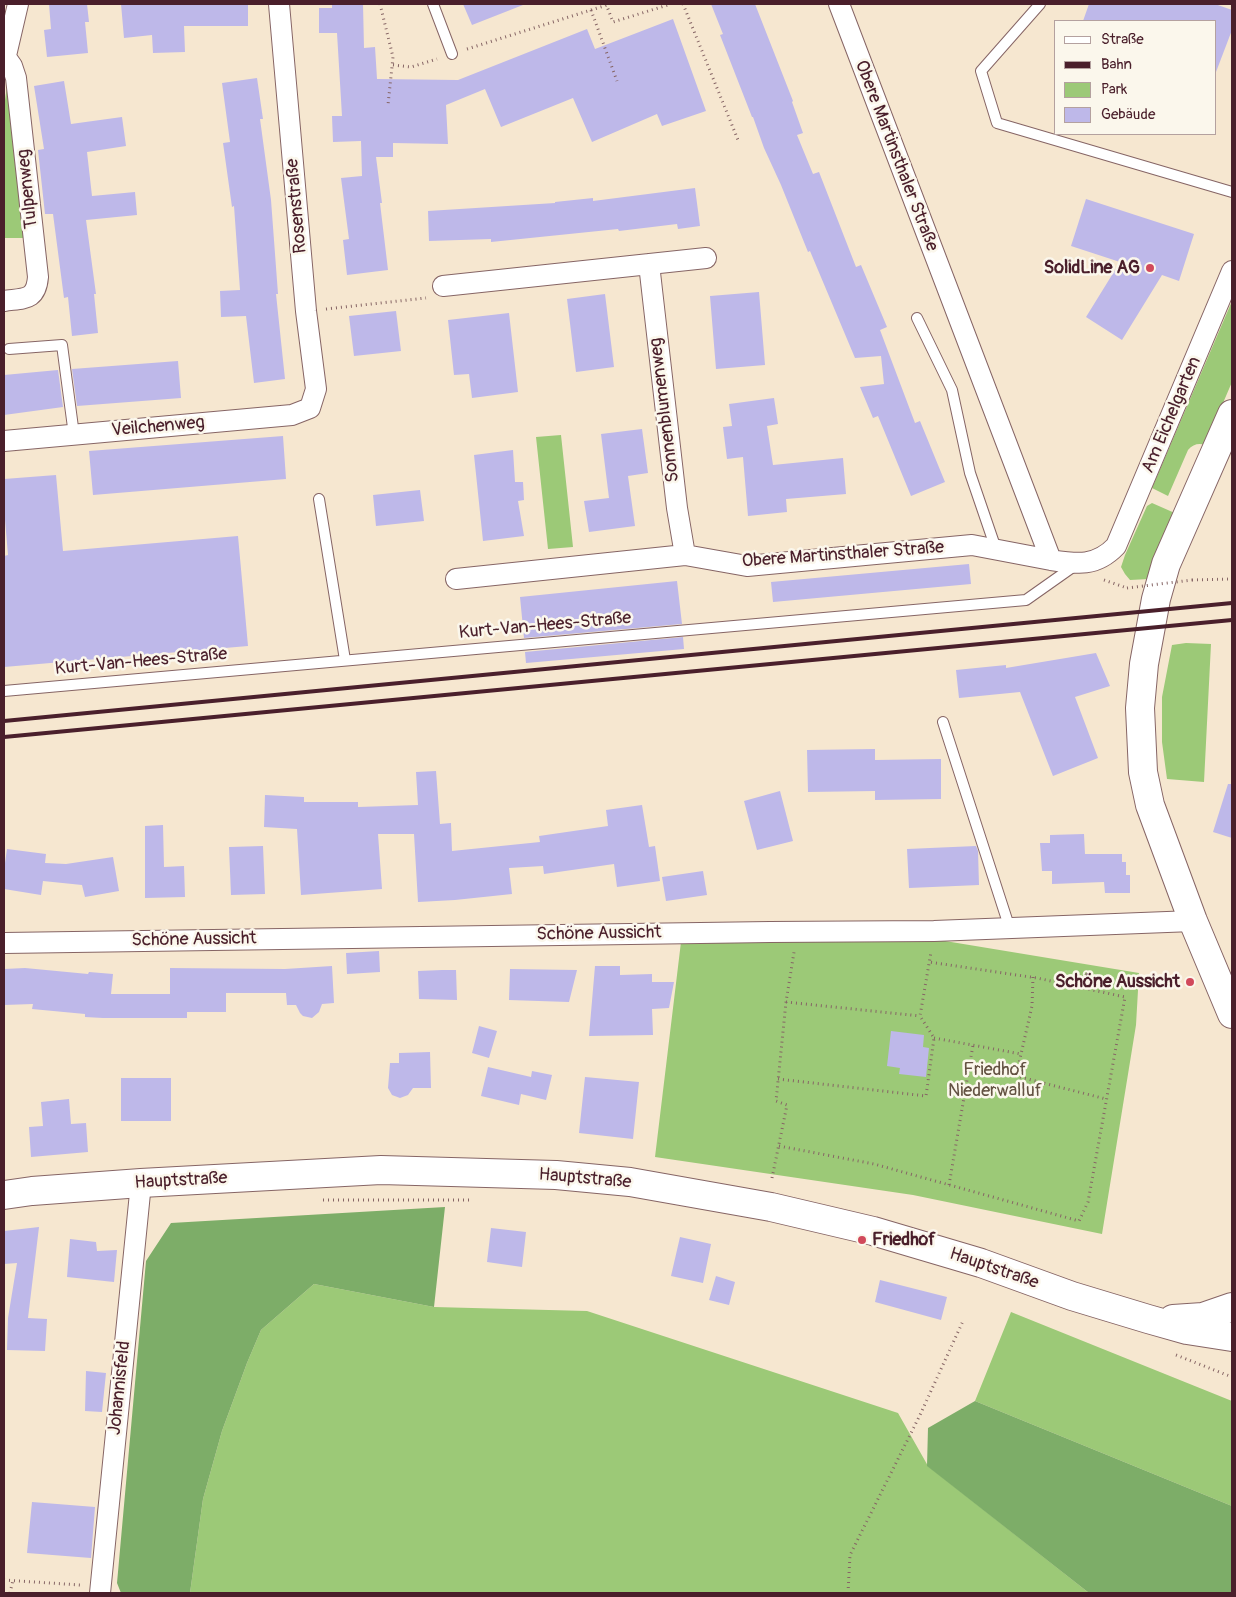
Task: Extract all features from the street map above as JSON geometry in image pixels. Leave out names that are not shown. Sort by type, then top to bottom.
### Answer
[{"type":"street","name":"Tulpenweg","points":[[4,301],[28,297],[34,294],[38,286],[16,78],[12,66],[4,60],[18,4]]},
{"type":"street","name":"Rosenstraße","points":[[279,4],[306,311],[316,389],[310,408]]},
{"type":"street","name":"Obere Martinsthaler Straße","points":[[838,4],[1050,560]]},
{"type":"street","points":[[443,286],[706,258]]},
{"type":"street","name":"Sonnenblumenweg","points":[[648,264],[676,508],[685,555]]},
{"type":"street","name":"Am Eichelgarten","points":[[1108,555],[1116,546],[1232,271]]},
{"type":"street","name":"Veilchenweg","points":[[4,441],[292,415],[310,408]]},
{"type":"street","points":[[1232,414],[1166,564],[1156,599],[1144,664],[1140,708],[1143,772],[1150,805],[1193,921],[1232,1014]]},
{"type":"street","name":"Obere Martinsthaler Straße","points":[[456,579],[685,555],[746,566],[972,544],[1077,564],[1093,561],[1108,555]]},
{"type":"street","name":"Schöne Aussicht","points":[[4,943],[934,931],[1193,921]]},
{"type":"street","name":"Hauptstraße","points":[[4,1195],[32,1191],[381,1170],[556,1175],[630,1182],[771,1207],[873,1231],[981,1263],[1072,1296],[1148,1319],[1187,1330],[1232,1337]]},
{"type":"street","name":"Johannisfeld","points":[[100,1590],[141,1184]]},
{"type":"street","name":"Hauptstraße","points":[[1148,1319],[1203,1317],[1232,1307]]},
{"type":"lane","points":[[433,4],[452,54]]},
{"type":"lane","points":[[1040,4],[981,71],[997,123],[1232,192]]},
{"type":"lane","points":[[918,318],[952,390],[970,473],[996,549]]},
{"type":"lane","points":[[9,349],[62,344],[74,435]]},
{"type":"lane","points":[[319,500],[345,660]]},
{"type":"lane","name":"Kurt-Van-Hees-Straße","points":[[4,691],[1026,600],[1077,564]]},
{"type":"lane","points":[[943,722],[1010,928]]},
{"type":"path","points":[[380,4],[393,56],[388,105]]},
{"type":"path","points":[[393,64],[411,67],[606,4],[613,22],[671,4]]},
{"type":"path","points":[[683,4],[738,140]]},
{"type":"path","points":[[591,10],[617,81]]},
{"type":"path","points":[[306,311],[426,299],[443,286]]},
{"type":"path","points":[[1127,588],[1192,580],[1232,579]]},
{"type":"path","points":[[778,1079],[926,1096],[934,1038],[920,1016],[934,931]]},
{"type":"path","points":[[772,1178],[787,1105],[776,1101],[786,1002],[797,932]]},
{"type":"path","points":[[779,1146],[874,1164],[1079,1220],[1088,1202],[1125,997],[1033,977],[929,962]]},
{"type":"path","points":[[1033,977],[1032,1006],[1016,1076],[1106,1099]]},
{"type":"path","points":[[786,1002],[920,1016]]},
{"type":"path","points":[[934,1038],[1021,1054]]},
{"type":"path","points":[[949,1185],[974,1045]]},
{"type":"path","points":[[319,1200],[478,1200]]},
{"type":"path","points":[[848,1593],[850,1555],[920,1415],[963,1321]]},
{"type":"path","points":[[1221,1372],[1232,1377]]},
{"type":"path","points":[[4,1580],[100,1590]]},
{"type":"path","points":[[10,1593],[13,1580]]},
{"type":"green space","points":[[8,79],[27,238],[4,238],[4,107]]},
{"type":"green space","points":[[1232,301],[1232,382],[1205,445],[1196,444],[1188,450],[1168,496],[1152,488]]},
{"type":"green space","points":[[561,435],[573,547],[548,549],[536,437]]},
{"type":"green space","points":[[1152,503],[1177,514],[1149,579],[1130,580],[1121,567],[1147,506]]},
{"type":"green space","points":[[1186,643],[1211,644],[1204,782],[1167,779],[1162,742],[1162,697],[1172,645]]},
{"type":"green space","name":"Friedhof Niederwalluf","points":[[933,939],[1139,973],[1136,1025],[1102,1234],[913,1195],[655,1157],[681,942]]},
{"type":"green space","points":[[445,1207],[434,1307],[314,1284],[261,1330],[222,1431],[203,1499],[190,1593],[121,1593],[117,1583],[146,1261],[171,1223]]},
{"type":"green space","points":[[314,1284],[434,1307],[587,1311],[898,1413],[928,1466],[1089,1593],[190,1593],[203,1499],[222,1431],[247,1363],[261,1330]]},
{"type":"green space","points":[[1011,1312],[1232,1401],[1232,1506],[975,1401]]},
{"type":"green space","points":[[975,1401],[1232,1506],[1232,1593],[1089,1593],[927,1466],[928,1428]]},
{"type":"building","points":[[49,4],[87,4],[89,22],[85,22],[88,53],[47,57],[44,30],[51,29]]},
{"type":"building","points":[[121,4],[248,4],[248,26],[184,26],[185,52],[153,53],[152,35],[124,38]]},
{"type":"building","points":[[332,4],[363,4],[364,48],[375,47],[377,79],[458,80],[587,29],[595,49],[673,19],[706,111],[662,126],[657,114],[592,142],[573,98],[501,127],[485,89],[446,105],[448,144],[393,143],[393,157],[376,157],[388,270],[347,275],[343,240],[349,239],[341,178],[362,176],[361,141],[333,142],[332,116],[342,116],[337,33],[319,33],[319,8],[332,8]]},
{"type":"building","points":[[463,4],[523,4],[523,5],[472,25]]},
{"type":"building","points":[[711,4],[755,4],[793,101],[803,133],[797,135],[813,174],[819,172],[856,267],[861,265],[887,327],[880,330],[915,423],[920,421],[945,482],[911,496],[878,416],[873,418],[860,387],[884,384],[881,356],[855,358],[764,148],[720,35],[723,34]]},
{"type":"building","points":[[1089,4],[1215,4],[1232,10],[1232,30],[1216,72],[1216,20],[1083,20]]},
{"type":"building","points":[[257,78],[263,119],[260,119],[271,200],[278,294],[276,294],[285,379],[254,383],[246,316],[221,317],[220,291],[240,290],[234,206],[232,207],[223,143],[230,142],[222,83]]},
{"type":"building","points":[[64,81],[71,124],[122,117],[126,146],[87,152],[92,196],[135,192],[137,215],[86,220],[96,294],[94,294],[98,333],[72,336],[68,297],[64,298],[53,214],[45,214],[38,150],[44,149],[34,86]]},
{"type":"building","points":[[695,188],[700,226],[678,229],[677,224],[491,242],[491,239],[429,241],[428,211],[555,203],[593,198],[593,201]]},
{"type":"building","name":"SolidLine AG","points":[[1086,199],[1194,234],[1179,281],[1162,275],[1122,340],[1086,317],[1120,262],[1071,246]]},
{"type":"building","points":[[759,292],[765,365],[716,369],[710,296]]},
{"type":"building","points":[[605,294],[614,367],[576,372],[567,299]]},
{"type":"building","points":[[396,311],[401,351],[354,356],[349,316]]},
{"type":"building","points":[[509,313],[518,392],[472,398],[469,374],[454,375],[448,320]]},
{"type":"building","points":[[178,361],[181,398],[77,406],[72,369]]},
{"type":"building","points":[[58,370],[63,407],[4,415],[4,375]]},
{"type":"building","points":[[774,398],[778,424],[767,426],[773,465],[843,458],[846,494],[786,499],[787,512],[748,516],[743,457],[727,459],[723,427],[732,426],[729,404]]},
{"type":"building","points":[[642,429],[648,473],[628,476],[635,526],[589,532],[584,501],[609,498],[601,434]]},
{"type":"building","points":[[283,436],[286,479],[93,495],[89,451]]},
{"type":"building","points":[[513,450],[515,482],[523,482],[524,500],[518,501],[524,536],[483,541],[474,455]]},
{"type":"building","points":[[56,475],[63,551],[238,536],[248,646],[4,667],[4,556],[8,555],[4,508],[4,479]]},
{"type":"building","points":[[420,490],[424,521],[376,526],[373,495]]},
{"type":"building","points":[[969,564],[971,584],[773,602],[771,582]]},
{"type":"building","points":[[677,581],[682,624],[524,638],[520,597]]},
{"type":"building","points":[[683,637],[684,649],[526,663],[525,652]]},
{"type":"building","points":[[1096,653],[1110,686],[1075,697],[1098,758],[1053,776],[1020,692],[959,698],[956,670],[1006,665],[1006,668]]},
{"type":"building","points":[[875,749],[875,760],[941,759],[941,799],[875,800],[875,791],[808,792],[807,750]]},
{"type":"building","points":[[436,771],[440,824],[451,823],[452,851],[540,842],[539,836],[608,826],[606,810],[642,805],[649,847],[655,846],[660,881],[617,887],[614,864],[544,874],[543,866],[509,868],[512,894],[418,902],[414,834],[378,834],[382,889],[301,895],[297,829],[264,827],[265,795],[304,797],[304,802],[358,802],[358,807],[418,805],[416,772]]},
{"type":"building","points":[[1228,784],[1232,784],[1232,838],[1213,832]]},
{"type":"building","points":[[780,791],[793,841],[757,850],[744,801]]},
{"type":"building","points":[[163,825],[164,867],[184,866],[185,897],[145,898],[145,826]]},
{"type":"building","points":[[1084,834],[1085,854],[1122,854],[1122,862],[1126,862],[1126,875],[1130,875],[1130,893],[1105,893],[1104,882],[1052,884],[1052,871],[1042,871],[1040,843],[1050,843],[1050,835]]},
{"type":"building","points":[[263,846],[265,894],[231,895],[229,847]]},
{"type":"building","points":[[976,846],[978,851],[979,885],[909,888],[907,849]]},
{"type":"building","points":[[7,849],[46,854],[45,863],[66,864],[113,857],[119,891],[85,897],[82,885],[43,881],[41,895],[4,889]]},
{"type":"building","points":[[703,871],[707,895],[666,901],[662,877]]},
{"type":"building","points":[[379,951],[380,972],[347,974],[346,953]]},
{"type":"building","points":[[332,966],[334,1003],[322,1004],[319,1012],[312,1018],[303,1016],[296,1005],[287,1005],[286,993],[226,993],[226,1012],[187,1012],[187,1018],[85,1017],[85,1014],[32,1009],[33,1004],[4,1005],[4,969],[25,968],[88,974],[89,972],[113,974],[111,994],[170,994],[170,968],[285,969]]},
{"type":"building","points":[[595,966],[620,966],[620,975],[652,974],[652,982],[674,982],[669,1008],[652,1009],[653,1035],[589,1036]]},
{"type":"building","points":[[510,969],[577,970],[569,1002],[509,1000]]},
{"type":"building","points":[[456,970],[457,1000],[419,999],[418,971]]},
{"type":"building","points":[[479,1026],[497,1031],[489,1058],[472,1053]]},
{"type":"building","points":[[891,1031],[924,1035],[923,1047],[929,1048],[926,1077],[899,1074],[900,1068],[887,1066]]},
{"type":"building","points":[[430,1052],[431,1088],[413,1088],[408,1095],[400,1098],[392,1095],[388,1088],[390,1063],[399,1063],[399,1053]]},
{"type":"building","points":[[488,1067],[531,1077],[532,1071],[552,1075],[546,1100],[521,1094],[519,1105],[481,1096]]},
{"type":"building","points":[[585,1077],[639,1082],[633,1139],[579,1133]]},
{"type":"building","points":[[121,1078],[171,1078],[171,1121],[121,1121]]},
{"type":"building","points":[[69,1099],[71,1124],[86,1123],[88,1152],[31,1157],[29,1127],[43,1126],[41,1102]]},
{"type":"building","points":[[39,1227],[28,1318],[47,1319],[45,1351],[7,1350],[8,1318],[17,1263],[4,1264],[4,1231]]},
{"type":"building","points":[[491,1228],[526,1232],[522,1267],[487,1262]]},
{"type":"building","points":[[680,1237],[711,1244],[703,1283],[671,1276]]},
{"type":"building","points":[[70,1239],[96,1242],[97,1251],[117,1250],[114,1282],[67,1277]]},
{"type":"building","points":[[716,1276],[735,1282],[729,1305],[709,1300]]},
{"type":"building","points":[[880,1280],[947,1297],[941,1320],[875,1302]]},
{"type":"building","points":[[86,1371],[106,1373],[102,1412],[85,1411]]},
{"type":"building","points":[[32,1502],[95,1507],[91,1558],[27,1553]]},
{"type":"railway","points":[[4,721],[1232,603]]},
{"type":"railway","points":[[4,737],[1232,620]]},
{"type":"place","name":"SolidLine AG","points":[[1150,268]]},
{"type":"place","name":"Schöne Aussicht","points":[[1190,982]]},
{"type":"place","name":"Friedhof","points":[[862,1240]]}]
